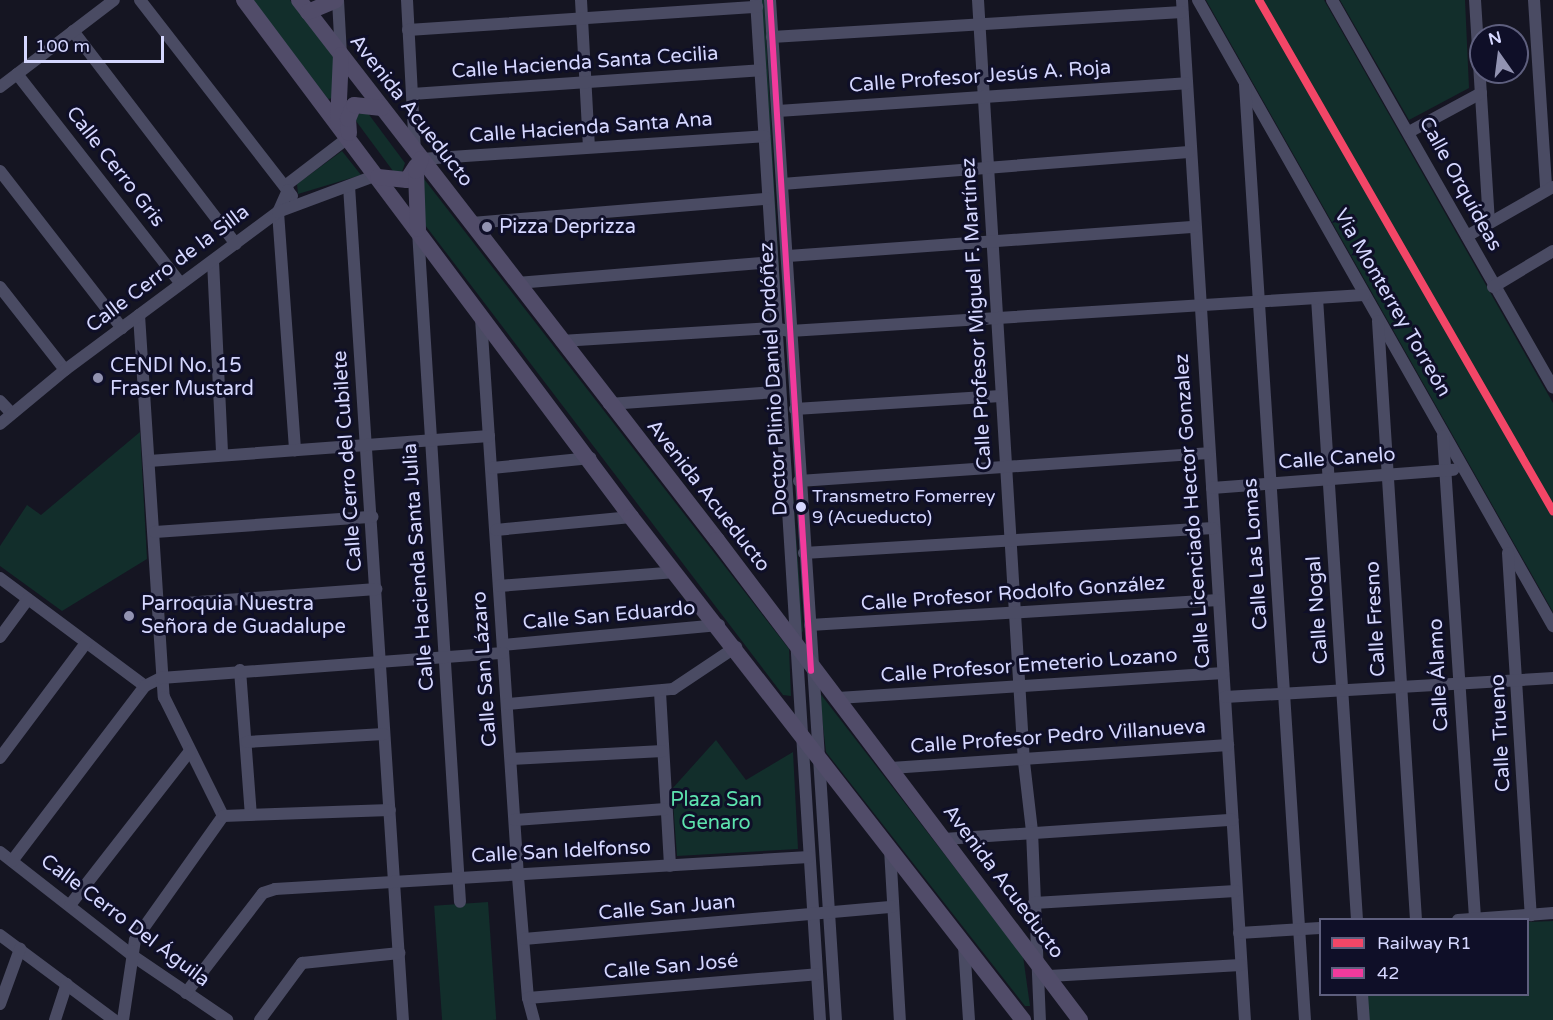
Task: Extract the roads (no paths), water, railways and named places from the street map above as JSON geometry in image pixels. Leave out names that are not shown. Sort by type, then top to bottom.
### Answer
[{"type":"main road","points":[[244,0],[590,458],[631,517],[719,625],[1023,1020]]},
{"type":"main road","points":[[303,6],[337,0]]},
{"type":"main road","name":"Avenida Acueducto","points":[[303,6],[382,108],[417,160],[471,222],[609,404],[838,698],[1080,1020]]},
{"type":"main road","points":[[338,123],[341,55]]},
{"type":"main road","points":[[349,138],[348,119],[354,105],[382,108]]},
{"type":"main road","points":[[378,176],[407,180],[417,160]]},
{"type":"main road","points":[[417,160],[418,229]]},
{"type":"street","points":[[0,87],[114,0]]},
{"type":"street","points":[[140,0],[298,205]]},
{"type":"street","points":[[337,0],[341,55]]},
{"type":"street","points":[[407,0],[417,160]]},
{"type":"street","points":[[581,0],[589,147]]},
{"type":"street","name":"Doctor Plinio Daniel Ordóñez","points":[[770,0],[788,256],[790,331],[810,626],[810,663],[819,755],[836,1020]]},
{"type":"street","name":"Calle Profesor Miguel F. Martínez","points":[[978,0],[994,240],[995,319],[1024,762],[1032,831],[1040,1020]]},
{"type":"street","name":"Via Monterrey Torreón","points":[[1198,0],[1553,626]]},
{"type":"street","name":"Calle Orquídeas","points":[[1332,0],[1410,132],[1493,286],[1553,387]]},
{"type":"street","points":[[1475,0],[1489,220]]},
{"type":"street","points":[[1467,236],[1489,220],[1549,188],[1534,0]]},
{"type":"street","points":[[408,30],[582,19],[756,3]]},
{"type":"street","name":"Doctor Plinio Daniel Ordóñez","points":[[756,3],[777,392],[803,735],[820,1020]]},
{"type":"street","points":[[772,37],[980,25],[1182,6]]},
{"type":"street","name":"Calle Licenciado Hector Gonzalez","points":[[1182,6],[1189,152],[1245,1020]]},
{"type":"street","points":[[73,31],[236,244]]},
{"type":"street","name":"Calle Hacienda Santa Cecilia","points":[[412,94],[760,70]]},
{"type":"street","name":"Calle Cerro Gris","points":[[18,74],[181,284]]},
{"type":"street","name":"Calle Profesor Jesús A. Roja","points":[[778,111],[984,95],[1186,83]]},
{"type":"street","name":"Calle Las Lomas","points":[[1245,85],[1305,1020]]},
{"type":"street","points":[[1410,132],[1481,93]]},
{"type":"street","name":"Calle Hacienda Santa Ana","points":[[417,160],[764,136]]},
{"type":"street","points":[[295,450],[278,212],[286,188],[349,138]]},
{"type":"street","points":[[782,184],[1189,152]]},
{"type":"street","points":[[0,171],[122,328]]},
{"type":"street","name":"Calle Cerro de la Silla","points":[[0,424],[65,370],[278,212],[378,176]]},
{"type":"street","name":"Calle Cerro del Cubilete","points":[[349,186],[404,1020]]},
{"type":"street","points":[[471,222],[767,199]]},
{"type":"street","points":[[788,256],[1195,227]]},
{"type":"street","name":"Calle Hacienda Santa Julia","points":[[418,229],[460,902]]},
{"type":"street","points":[[1493,286],[1553,252]]},
{"type":"street","points":[[213,261],[222,455]]},
{"type":"street","points":[[516,283],[771,262]]},
{"type":"street","points":[[0,287],[65,370]]},
{"type":"street","points":[[561,341],[774,328],[790,331],[1365,294]]},
{"type":"street","name":"Calle Nogal","points":[[1317,298],[1357,918]]},
{"type":"street","name":"Calle San Lázaro","points":[[481,314],[518,877],[528,998],[534,1020]]},
{"type":"street","points":[[139,315],[155,531],[161,678],[164,697],[223,816]]},
{"type":"street","name":"Calle Fresno","points":[[1377,317],[1416,918]]},
{"type":"street","points":[[609,404],[777,392]]},
{"type":"street","points":[[795,409],[1001,396]]},
{"type":"street","points":[[0,401],[11,413]]},
{"type":"street","name":"Calle Álamo","points":[[1442,429],[1447,471],[1458,684],[1475,918]]},
{"type":"street","points":[[149,460],[489,436]]},
{"type":"street","points":[[799,481],[1005,469],[1208,453]]},
{"type":"street","points":[[492,468],[590,458]]},
{"type":"street","name":"Calle Canelo","points":[[1212,488],[1465,470]]},
{"type":"street","points":[[155,531],[372,517]]},
{"type":"street","points":[[496,530],[631,517]]},
{"type":"street","points":[[804,553],[1010,543],[1213,528]]},
{"type":"street","name":"Calle Trueno","points":[[1508,549],[1531,915]]},
{"type":"street","points":[[499,586],[675,572]]},
{"type":"street","points":[[0,578],[145,686]]},
{"type":"street","points":[[159,605],[376,590]]},
{"type":"street","points":[[0,637],[28,599]]},
{"type":"street","name":"Calle Profesor Rodolfo González","points":[[810,626],[1015,615],[1218,600]]},
{"type":"street","name":"Calle San Eduardo","points":[[161,678],[240,670],[444,658],[503,649],[719,625]]},
{"type":"street","points":[[0,758],[86,643]]},
{"type":"street","points":[[507,704],[660,692],[680,687],[735,647]]},
{"type":"street","points":[[240,670],[251,815]]},
{"type":"street","name":"Calle Profesor Emeterio Lozano","points":[[838,698],[1020,688],[1223,673]]},
{"type":"street","points":[[12,861],[145,686],[161,678]]},
{"type":"street","points":[[1225,697],[1553,678]]},
{"type":"street","points":[[660,692],[670,866]]},
{"type":"street","points":[[247,742],[384,734]]},
{"type":"street","name":"Calle Profesor Pedro Villanueva","points":[[891,768],[1024,762],[1228,745]]},
{"type":"street","points":[[70,905],[190,751]]},
{"type":"street","points":[[511,759],[663,751]]},
{"type":"street","points":[[515,820],[666,809]]},
{"type":"street","points":[[223,816],[390,810]]},
{"type":"street","points":[[123,1020],[133,956],[142,927],[223,816]]},
{"type":"street","points":[[944,839],[1032,831],[1232,820]]},
{"type":"street","points":[[890,848],[900,1020]]},
{"type":"street","name":"Calle Cerro Del Águila","points":[[0,852],[133,956],[227,1020]]},
{"type":"street","name":"Calle San Idelfonso","points":[[186,993],[263,893],[274,888],[458,876],[518,877],[809,857]]},
{"type":"street","points":[[1034,903],[1236,891]]},
{"type":"street","name":"Calle San Juan","points":[[524,939],[813,916],[893,907]]},
{"type":"street","points":[[1475,918],[1553,914]]},
{"type":"street","points":[[1239,933],[1319,928]]},
{"type":"street","points":[[0,935],[114,1020]]},
{"type":"street","points":[[964,944],[969,1020]]},
{"type":"street","points":[[0,1004],[20,950]]},
{"type":"street","points":[[260,1020],[302,963],[399,953]]},
{"type":"street","points":[[1049,976],[1241,965]]},
{"type":"street","name":"Calle San José","points":[[528,998],[817,974]]},
{"type":"street","points":[[55,1020],[67,984]]},
{"type":"street","points":[[1362,996],[1364,1020]]},
{"type":"rail line","name":"R1","points":[[1259,0],[1553,511]]},
{"type":"place","name":"Pizza Deprizza","points":[[487,227]]},
{"type":"place","name":"CENDI No. 15 Fraser Mustard","points":[[98,378]]},
{"type":"place","name":"Transmetro Fomerrey 9 (Acueducto)","points":[[801,507]]},
{"type":"place","name":"Parroquia Nuestra Señora de Guadalupe","points":[[129,616]]},
{"type":"park label","name":"Plaza San Genaro","points":[[716,812]]}]
